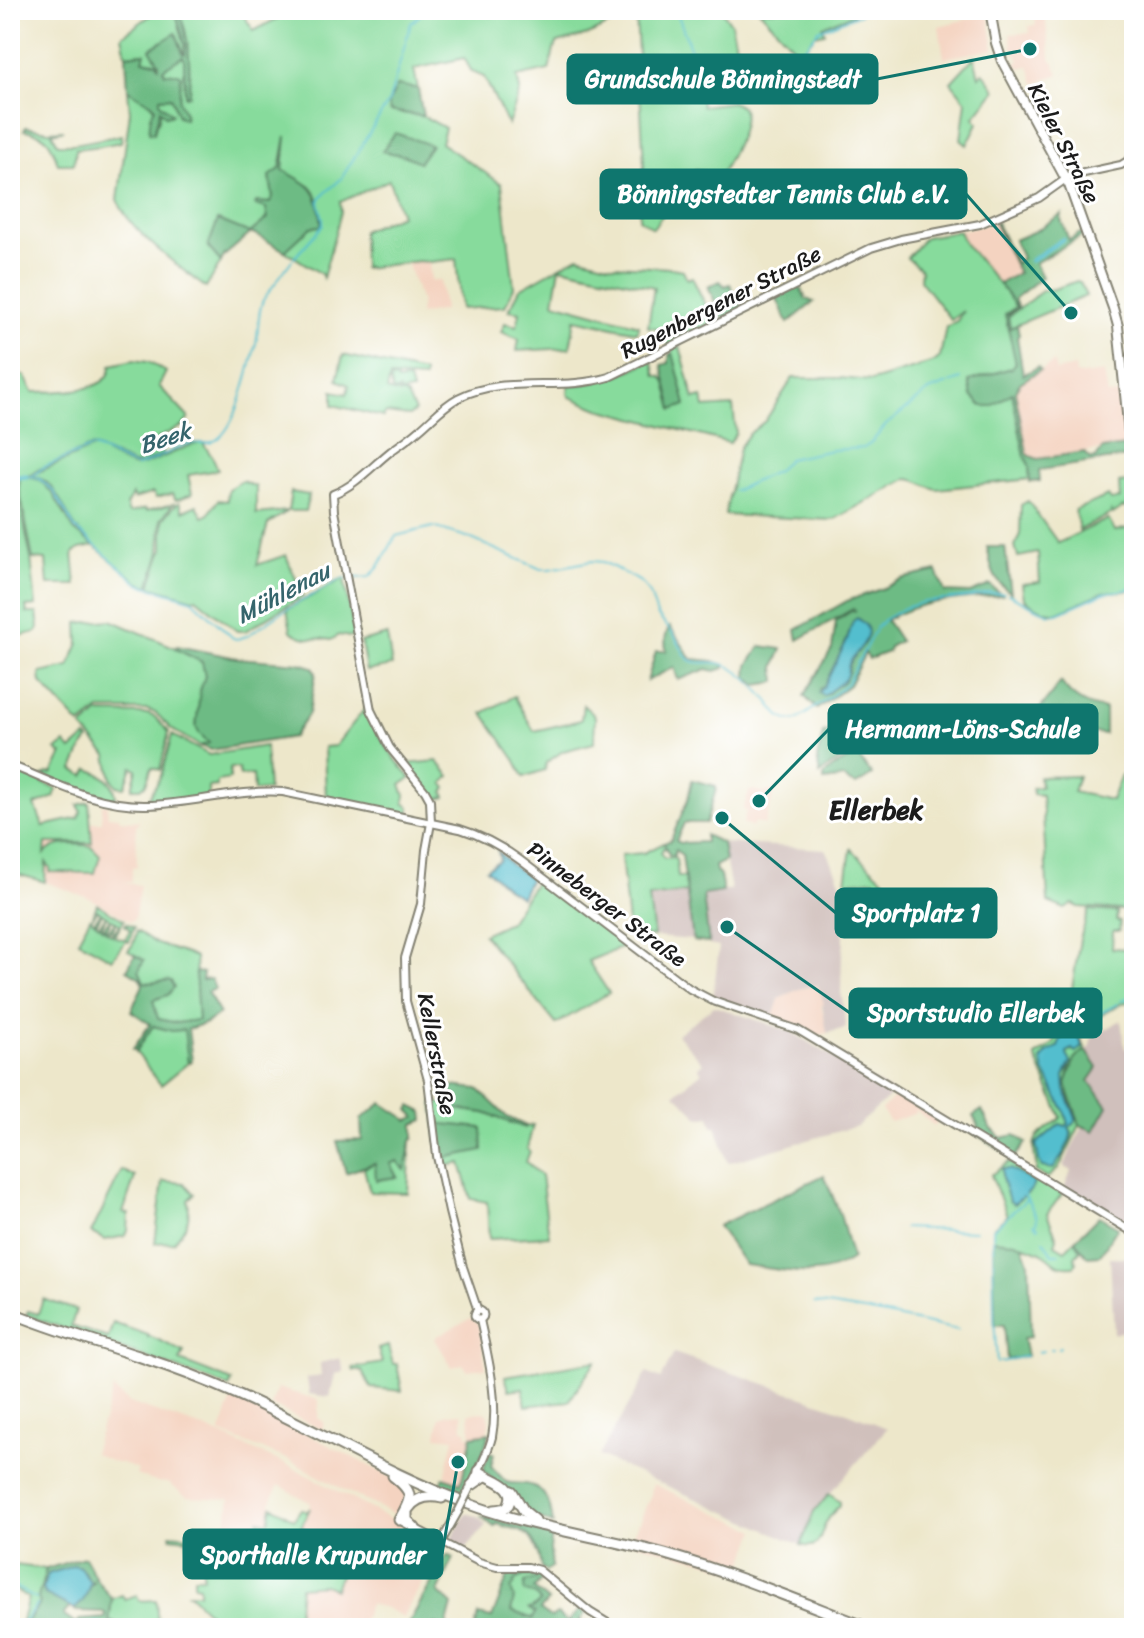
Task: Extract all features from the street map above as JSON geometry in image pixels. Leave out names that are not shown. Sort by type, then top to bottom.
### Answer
[{"type":"highway","points":[[10,1314],[220,1390],[445,1499]]},
{"type":"highway","points":[[10,1314],[159,1363],[222,1388],[292,1419],[422,1485],[473,1506],[716,1569],[869,1628]]},
{"type":"highway","points":[[473,1506],[497,1511],[510,1503],[511,1494],[506,1487],[482,1471]]},
{"type":"highway","points":[[470,1489],[482,1471]]},
{"type":"highway","points":[[482,1471],[509,1488],[527,1514],[545,1525]]},
{"type":"highway","points":[[391,1474],[404,1484],[410,1496],[401,1521]]},
{"type":"highway","points":[[401,1521],[413,1504],[433,1496],[524,1524],[691,1565],[860,1628]]},
{"type":"highway","points":[[407,1511],[407,1520],[415,1528]]},
{"type":"main road","name":"Kieler Straße","points":[[990,10],[1002,61],[1066,179],[1116,318],[1134,482]]},
{"type":"main road","name":"Rugenbergener Straße","points":[[337,496],[450,403],[477,391],[504,385],[584,382],[609,377],[863,251],[901,239],[980,224],[1039,198],[1066,179],[1121,165],[1134,157]]},
{"type":"main road","name":"Kellerstraße","points":[[337,496],[336,517],[371,710],[390,748],[425,791],[430,805],[421,904],[405,958],[406,1001],[428,1080],[437,1156],[449,1212],[463,1267],[478,1311],[484,1315],[480,1320],[494,1406],[491,1437],[482,1471]]},
{"type":"main road","name":"Pinneberger Straße","points":[[10,765],[106,801],[148,805],[257,792],[283,792],[470,832],[497,843],[690,989],[713,1001],[798,1030],[1134,1233]]},
{"type":"main road","points":[[443,1543],[470,1489]]},
{"type":"main road","points":[[401,1521],[486,1565],[539,1570],[590,1612],[616,1628]]},
{"type":"shaded area","points":[[988,14],[994,49],[944,58],[939,26]]},
{"type":"shaded area","points":[[1045,16],[1051,61],[1059,74],[1035,84],[1029,66],[1036,64],[1017,67],[1016,63],[1020,61],[1016,53],[1013,54],[1010,34],[1030,33],[1029,26],[1036,25],[1035,17]]},
{"type":"shaded area","points":[[995,223],[1018,273],[999,284],[964,243],[959,231]]},
{"type":"shaded area","points":[[429,262],[431,281],[440,280],[444,310],[419,315],[421,302],[407,263]]},
{"type":"shaded area","points":[[1054,362],[1056,371],[1075,367],[1076,374],[1104,372],[1108,395],[1121,394],[1126,446],[1038,459],[1029,456],[1015,391],[1020,383]]},
{"type":"shaded area","points":[[775,790],[765,825],[754,822],[752,827],[743,824],[746,811],[743,810],[749,791],[765,793]]},
{"type":"shaded area","points":[[102,804],[109,805],[108,816],[140,821],[136,825],[137,866],[132,867],[132,882],[123,883],[140,885],[134,920],[130,921],[92,899],[45,882],[45,843],[92,843],[91,822],[102,822]]},
{"type":"shaded area","points":[[722,843],[826,849],[843,888],[841,991],[846,1028],[827,1033],[818,985],[799,989],[779,999],[773,1017],[713,997],[719,947],[709,945],[703,894],[731,890]]},
{"type":"shaded area","points":[[874,879],[879,910],[848,922],[846,882]]},
{"type":"shaded area","points":[[688,892],[694,940],[654,937],[649,897]]},
{"type":"shaded area","points":[[819,985],[828,1033],[813,1037],[773,1017],[779,999],[799,989]]},
{"type":"shaded area","points":[[714,1006],[790,1031],[894,1093],[857,1126],[728,1163],[710,1116],[700,1118],[675,1094],[702,1072],[698,1067],[703,1063],[677,1034]]},
{"type":"shaded area","points":[[1121,1020],[1125,1049],[1134,1048],[1134,1230],[1064,1188],[1071,1171],[1064,1167],[1084,1125],[1089,1081],[1098,1068],[1086,1050],[1091,1047],[1091,1039]]},
{"type":"shaded area","points":[[898,1094],[938,1121],[934,1126],[917,1111],[890,1122],[881,1110]]},
{"type":"shaded area","points":[[1110,1257],[1134,1258],[1134,1307],[1127,1307],[1128,1330],[1114,1334]]},
{"type":"shaded area","points":[[471,1318],[479,1325],[486,1368],[467,1370],[463,1364],[452,1367],[435,1339]]},
{"type":"shaded area","points":[[674,1353],[887,1428],[814,1512],[801,1545],[599,1456],[647,1373],[661,1379]]},
{"type":"shaded area","points":[[340,1358],[344,1372],[335,1374],[330,1397],[309,1394],[307,1378],[321,1376],[320,1363]]},
{"type":"shaded area","points":[[277,1388],[319,1400],[318,1418],[324,1422],[322,1430],[271,1405]]},
{"type":"shaded area","points":[[113,1389],[129,1403],[209,1430],[288,1465],[428,1539],[436,1549],[427,1574],[402,1619],[386,1608],[369,1604],[360,1628],[294,1628],[300,1586],[335,1588],[349,1550],[301,1527],[311,1503],[279,1485],[270,1503],[273,1504],[269,1522],[259,1520],[255,1542],[223,1540],[230,1499],[187,1497],[168,1483],[136,1475],[138,1470],[93,1453]]},
{"type":"shaded area","points":[[233,1399],[395,1479],[408,1492],[399,1517],[287,1459],[220,1433]]},
{"type":"shaded area","points":[[487,1412],[487,1434],[472,1436],[461,1483],[445,1477],[454,1438],[437,1436],[440,1417],[462,1413],[463,1429],[467,1436],[471,1436],[469,1413]]},
{"type":"shaded area","points":[[653,1484],[756,1530],[740,1574],[709,1562],[631,1542]]},
{"type":"shaded area","points":[[466,1513],[477,1516],[486,1525],[465,1550],[450,1542]]},
{"type":"green space","points":[[158,10],[175,10],[185,45],[185,55],[176,33],[159,63],[160,67],[143,60],[144,53],[126,55],[122,36]]},
{"type":"green space","points":[[175,10],[179,10],[187,42],[189,95],[185,96],[184,58],[163,69],[165,73],[179,73],[181,76],[179,101],[185,119],[178,116],[171,97],[160,98],[160,103],[172,114],[166,116],[160,109],[154,133],[149,132],[155,108],[128,90],[126,55],[145,53],[143,60],[156,62],[159,66],[150,49],[176,33],[185,54]]},
{"type":"green space","points":[[179,10],[240,10],[254,31],[296,10],[491,10],[490,16],[493,16],[495,10],[721,10],[731,23],[740,64],[700,71],[704,86],[700,94],[702,106],[732,102],[743,108],[744,116],[737,143],[720,176],[696,170],[653,228],[639,219],[644,166],[636,15],[632,14],[588,35],[558,43],[549,70],[517,77],[520,91],[508,125],[484,77],[472,72],[464,58],[414,69],[418,89],[398,86],[390,111],[425,117],[445,128],[441,143],[502,184],[514,287],[505,306],[461,309],[456,259],[363,268],[362,231],[401,215],[389,180],[340,202],[341,212],[323,278],[285,251],[322,220],[313,188],[283,170],[285,147],[280,169],[270,177],[273,197],[269,203],[256,202],[266,207],[268,218],[250,233],[218,220],[208,247],[221,262],[206,288],[143,235],[118,200],[130,112],[128,90],[152,105],[158,123],[159,98],[171,97],[178,116],[185,114],[179,101],[181,76],[179,73],[165,73],[163,69],[184,58],[185,95],[189,95],[188,52]]},
{"type":"green space","points":[[759,10],[850,10],[854,14],[823,26],[825,33],[815,35],[800,54]]},
{"type":"green space","points":[[974,57],[979,76],[983,72],[996,90],[974,117],[978,123],[967,145],[961,140],[966,101],[951,82]]},
{"type":"green space","points":[[398,85],[418,89],[423,116],[390,111],[388,103]]},
{"type":"green space","points":[[26,127],[64,130],[52,133],[58,144],[122,135],[121,142],[76,149],[74,164],[58,164],[48,140],[24,130]]},
{"type":"green space","points":[[395,133],[431,145],[419,162],[382,151]]},
{"type":"green space","points":[[286,136],[283,170],[306,184],[314,193],[321,226],[311,227],[285,251],[250,234],[221,262],[208,247],[218,220],[250,233],[268,218],[266,208],[255,205],[256,202],[269,203],[273,197],[270,176],[280,169]]},
{"type":"green space","points":[[1062,214],[1061,220],[1069,240],[1082,232],[1084,235],[1035,263],[1042,277],[1014,299],[1018,307],[1008,315],[1010,328],[1017,325],[1023,375],[1038,367],[1040,370],[1020,383],[1015,391],[1027,452],[1038,459],[1084,452],[1091,459],[1096,458],[1102,449],[1126,446],[1127,457],[1039,470],[1040,481],[1030,482],[1012,393],[992,406],[982,406],[972,396],[969,381],[1011,368],[1016,363],[1005,315],[1016,307],[999,284],[1018,273],[995,223],[1016,263],[1022,258],[1014,240]]},
{"type":"green space","points":[[959,231],[964,243],[1016,307],[1005,314],[1008,317],[1042,291],[1077,281],[1086,296],[1009,328],[1016,363],[1011,368],[969,382],[972,396],[982,406],[992,406],[1012,392],[1030,479],[937,489],[907,479],[833,520],[725,515],[739,448],[749,434],[765,421],[793,378],[872,381],[934,362],[940,357],[946,327],[957,321],[963,311],[951,320],[920,280],[921,270],[907,258],[925,237]]},
{"type":"green space","points":[[578,256],[612,265],[683,270],[687,279],[692,277],[714,323],[668,346],[663,329],[648,327],[654,287],[560,267],[554,302],[639,325],[637,332],[575,319],[570,348],[517,351],[519,339],[501,332],[505,323],[517,326],[520,312],[509,310],[520,289]]},
{"type":"green space","points":[[720,281],[725,286],[730,284],[743,309],[723,319],[708,287]]},
{"type":"green space","points":[[800,286],[806,299],[814,302],[788,323],[776,297]]},
{"type":"green space","points":[[680,346],[694,399],[702,397],[704,408],[733,406],[736,433],[730,443],[599,409],[568,394],[569,385],[602,381],[652,360],[656,376],[665,380],[673,409],[686,405],[672,350]]},
{"type":"green space","points":[[673,353],[686,405],[673,410],[662,365],[669,363],[669,354]]},
{"type":"green space","points":[[343,355],[424,373],[424,379],[390,377],[387,390],[393,392],[390,379],[409,380],[412,391],[394,392],[406,395],[415,411],[409,416],[386,413],[383,417],[333,405],[333,391],[347,394],[349,385],[337,380]]},
{"type":"green space","points":[[133,360],[148,362],[166,372],[159,386],[189,418],[183,426],[158,438],[163,454],[141,464],[133,464],[92,446],[31,475],[10,475],[10,376],[24,375],[33,392],[66,391],[102,382],[109,375],[111,365]]},
{"type":"green space","points":[[203,443],[218,470],[188,475],[192,494],[176,500],[172,494],[156,498],[153,493],[134,499],[132,495],[126,505],[129,513],[173,504],[161,519],[160,552],[149,586],[139,583],[84,536],[49,484],[34,476],[92,448],[128,465],[138,466]]},
{"type":"green space","points":[[18,478],[36,606],[26,607],[27,613],[37,613],[39,628],[37,632],[10,638],[10,479]]},
{"type":"green space","points":[[20,478],[40,480],[53,494],[74,530],[94,546],[73,553],[76,585],[48,585],[46,560],[33,559],[19,487]]},
{"type":"green space","points":[[242,481],[256,487],[256,514],[288,511],[268,524],[257,565],[286,555],[303,596],[245,631],[237,631],[196,598],[150,586],[163,549],[163,520],[168,513],[179,502],[183,511],[197,505],[203,517],[208,515],[218,500],[227,501],[228,489]]},
{"type":"green space","points":[[1129,482],[1131,500],[1126,508],[1113,514],[1111,512],[1079,530],[1075,510],[1108,496],[1111,500],[1120,499],[1119,483]]},
{"type":"green space","points":[[291,492],[309,495],[305,511],[288,511]]},
{"type":"green space","points":[[1028,501],[1058,543],[1108,519],[1115,531],[1134,527],[1134,587],[1126,591],[1103,592],[1059,612],[1045,611],[1024,599],[1022,584],[1040,582],[1038,553],[1018,557],[1015,546],[1020,534],[1021,505]]},
{"type":"green space","points":[[987,547],[1005,547],[1011,593],[996,578]]},
{"type":"green space","points":[[937,571],[945,592],[970,593],[990,585],[1002,595],[928,604],[886,620],[900,641],[889,647],[888,652],[869,659],[865,653],[849,685],[817,709],[804,696],[832,649],[836,621],[856,611],[853,609],[798,640],[796,630],[847,601],[901,579]],"holes":[[[851,626],[855,656],[843,681],[827,694],[820,689],[847,640]]]},
{"type":"green space","points":[[344,578],[355,638],[339,635],[331,640],[307,638],[291,631],[287,609]]},
{"type":"green space","points":[[111,620],[202,662],[205,676],[200,691],[199,733],[210,743],[200,746],[171,729],[156,713],[148,710],[100,710],[80,725],[41,683],[40,673],[69,667],[79,643],[78,623]]},
{"type":"green space","points":[[670,627],[692,659],[713,661],[725,665],[725,668],[715,671],[707,669],[678,680],[674,667],[647,681],[656,651],[666,651],[666,635]]},
{"type":"green space","points":[[387,635],[392,666],[366,671],[361,642]]},
{"type":"green space","points":[[177,646],[237,658],[313,667],[316,673],[309,713],[293,737],[211,750],[200,746],[209,743],[196,727],[205,676],[202,662],[176,649]]},
{"type":"green space","points":[[761,646],[782,649],[775,666],[776,682],[757,685],[747,677],[748,665]]},
{"type":"green space","points":[[1061,682],[1080,701],[1105,709],[1105,734],[1072,731],[1040,709]]},
{"type":"green space","points":[[514,696],[534,731],[581,720],[583,705],[595,716],[594,743],[563,751],[546,763],[545,770],[524,777],[483,713]]},
{"type":"green space","points":[[367,706],[385,745],[411,778],[401,785],[404,803],[410,807],[409,816],[326,799],[324,747],[335,746]]},
{"type":"green space","points":[[99,713],[148,714],[169,732],[160,770],[152,767],[146,784],[141,788],[132,788],[137,769],[132,767],[125,787],[117,786],[112,779],[107,755],[82,728]]},
{"type":"green space","points":[[834,730],[853,751],[820,774],[817,759],[823,733]]},
{"type":"green space","points":[[172,735],[209,755],[265,746],[268,790],[254,791],[253,775],[240,776],[238,768],[230,768],[230,779],[217,781],[217,786],[208,787],[209,797],[146,803],[161,776]]},
{"type":"green space","points":[[86,737],[89,740],[73,770],[85,776],[89,769],[107,779],[115,791],[116,797],[112,800],[43,776],[52,774],[62,754],[56,750],[65,743],[71,750]]},
{"type":"green space","points":[[856,754],[872,775],[856,785],[845,778],[824,781],[827,773]]},
{"type":"green space","points":[[437,761],[450,776],[443,783],[447,788],[444,792],[446,797],[434,800],[429,789],[406,764]]},
{"type":"green space","points":[[10,769],[57,789],[54,797],[35,805],[43,826],[79,818],[81,811],[78,805],[89,802],[92,843],[46,843],[45,854],[59,845],[91,846],[100,855],[95,873],[50,872],[46,862],[45,882],[10,872]]},
{"type":"green space","points":[[1134,774],[1134,911],[1073,904],[1065,909],[1048,902],[1042,795],[1033,794],[1032,788],[1041,787],[1039,777],[1078,776],[1073,792],[1111,800],[1121,775]]},
{"type":"green space","points":[[692,780],[716,786],[716,789],[706,823],[684,823],[676,841],[705,842],[705,835],[722,843],[725,861],[715,866],[723,892],[703,895],[709,943],[693,941],[682,855],[675,850],[674,855],[669,855],[664,843],[671,840],[688,799]]},
{"type":"green space","points":[[664,843],[667,849],[663,848],[661,853],[664,858],[676,859],[678,877],[684,877],[688,892],[649,897],[654,937],[629,934],[621,855],[644,853]]},
{"type":"green space","points":[[851,849],[905,899],[879,910],[874,879],[846,882]]},
{"type":"green space","points":[[537,879],[626,946],[588,961],[609,993],[556,1024],[483,934],[509,922]]},
{"type":"green space","points":[[97,904],[124,920],[116,934],[113,933],[120,925],[118,923],[112,931],[109,930],[114,920],[111,919],[107,929],[104,927],[109,917],[102,913],[97,922],[95,920],[101,913],[97,910],[92,918]]},
{"type":"green space","points":[[1089,910],[1117,912],[1119,931],[1113,931],[1112,948],[1126,949],[1127,940],[1134,940],[1134,1000],[1119,1005],[1077,1030],[1086,1050],[1075,1058],[1067,1083],[1080,1125],[1059,1168],[1045,1177],[1035,1171],[1034,1143],[1061,1117],[1035,1056],[1051,1046],[1058,1035],[1067,998],[1071,995],[1080,939]],"holes":[[[1080,1018],[1087,1021],[1075,1031],[1083,1045],[1067,1052],[1069,1069],[1064,1076],[1065,1090],[1075,1119],[1069,1127],[1071,1138],[1061,1158],[1042,1167],[1036,1144],[1060,1124],[1068,1124],[1044,1071],[1043,1057],[1058,1047],[1066,1024]]]},
{"type":"green space","points":[[90,918],[112,935],[125,939],[130,930],[126,923],[134,927],[129,942],[126,941],[112,959],[78,940]]},
{"type":"green space","points":[[137,931],[157,944],[195,957],[198,1020],[177,1023],[158,1019],[153,1000],[168,995],[171,981],[144,982],[138,970],[144,960],[128,951]]},
{"type":"green space","points":[[135,955],[144,960],[139,970],[144,982],[171,981],[174,987],[168,995],[153,1000],[158,1019],[177,1023],[198,1020],[195,972],[203,973],[202,980],[211,979],[215,989],[207,992],[220,1014],[188,1029],[192,1061],[188,1063],[184,1030],[172,1031],[153,1026],[136,1051],[133,1049],[150,1024],[131,1011],[143,985],[140,978],[127,970]]},
{"type":"green space","points":[[153,1026],[172,1031],[185,1029],[188,1063],[161,1085],[136,1052]]},
{"type":"green space","points":[[1086,1050],[1098,1068],[1089,1081],[1108,1106],[1094,1131],[1080,1125],[1066,1084],[1075,1058]]},
{"type":"green space","points":[[451,1086],[478,1089],[507,1117],[525,1128],[485,1113],[449,1108]]},
{"type":"green space","points":[[433,1101],[449,1108],[485,1113],[525,1128],[533,1125],[526,1162],[541,1176],[549,1236],[489,1239],[487,1202],[471,1199],[461,1163],[442,1167]]},
{"type":"green space","points":[[382,1103],[408,1120],[416,1117],[409,1110],[411,1106],[423,1112],[424,1120],[414,1124],[414,1138],[405,1170],[397,1161],[390,1164],[397,1177],[376,1180],[375,1163],[346,1173],[337,1141],[362,1140],[361,1119]]},
{"type":"green space","points":[[982,1110],[990,1127],[1001,1138],[1015,1135],[1026,1143],[1014,1158],[974,1133],[978,1126],[973,1116]]},
{"type":"green space","points":[[435,1123],[482,1128],[483,1150],[440,1159]]},
{"type":"green space","points":[[411,1141],[408,1193],[370,1192],[364,1168],[376,1163],[377,1180],[397,1177],[390,1164],[397,1161],[405,1169]]},
{"type":"green space","points":[[1009,1162],[1062,1194],[1047,1214],[1057,1238],[1055,1244],[1065,1250],[1075,1240],[1081,1250],[1075,1256],[1074,1266],[1060,1265],[1026,1246],[993,1240],[993,1228],[1007,1216],[991,1175]]},
{"type":"green space","points":[[122,1170],[135,1177],[123,1213],[129,1214],[128,1231],[125,1236],[105,1240],[91,1233]]},
{"type":"green space","points":[[824,1175],[840,1214],[852,1259],[840,1266],[814,1272],[745,1265],[718,1226]]},
{"type":"green space","points":[[163,1181],[184,1183],[194,1194],[188,1200],[189,1213],[182,1232],[174,1242],[155,1243]]},
{"type":"green space","points":[[1099,1216],[1118,1227],[1100,1255],[1087,1256],[1075,1240]]},
{"type":"green space","points":[[993,1240],[1016,1242],[1023,1246],[1029,1262],[1031,1337],[1023,1338],[1027,1356],[1007,1360],[1004,1325],[995,1325]]},
{"type":"green space","points":[[43,1299],[76,1310],[71,1326],[108,1338],[113,1323],[184,1352],[180,1361],[232,1381],[229,1387],[26,1315],[28,1311],[38,1314]]},
{"type":"green space","points":[[388,1346],[393,1364],[397,1364],[402,1391],[371,1388],[362,1371],[354,1371],[353,1368],[382,1363],[378,1349]]},
{"type":"green space","points":[[596,1361],[569,1401],[526,1406],[523,1388],[509,1390],[505,1376]]},
{"type":"green space","points":[[490,1433],[461,1498],[439,1489],[443,1477],[461,1483],[472,1436]]},
{"type":"green space","points":[[490,1452],[494,1454],[491,1466],[506,1482],[539,1489],[549,1504],[553,1524],[530,1515],[484,1471]]},
{"type":"green space","points":[[829,1494],[840,1505],[828,1519],[816,1544],[801,1545],[814,1512]]},
{"type":"green space","points":[[272,1506],[294,1519],[301,1509],[307,1512],[310,1508],[301,1527],[349,1550],[335,1589],[324,1585],[300,1587],[294,1628],[229,1628],[217,1621],[188,1593],[199,1593],[194,1577],[203,1577],[203,1567],[190,1566],[187,1539],[171,1537],[171,1534],[255,1542],[259,1520],[269,1522]]},
{"type":"green space","points":[[481,1516],[552,1535],[552,1567],[546,1571],[541,1568],[529,1536],[497,1524],[494,1527]]},
{"type":"green space","points":[[447,1555],[454,1558],[438,1592],[452,1605],[446,1628],[437,1625],[406,1628]]},
{"type":"green space","points":[[84,1557],[112,1599],[109,1622],[126,1624],[126,1628],[80,1625],[74,1628],[23,1628],[40,1603],[38,1598],[46,1569]],"holes":[[[75,1565],[93,1583],[74,1609],[106,1614],[105,1618],[74,1623],[63,1615],[70,1607],[45,1594],[48,1574]]]},
{"type":"green space","points":[[15,1565],[46,1569],[38,1598],[40,1603],[23,1628],[20,1628],[28,1598],[10,1587]]},
{"type":"green space","points":[[527,1570],[544,1577],[534,1589],[548,1601],[540,1610],[551,1618],[557,1614],[568,1622],[580,1609],[585,1613],[580,1621],[591,1628],[475,1628],[478,1615],[492,1618],[509,1574]],"holes":[[[537,1576],[525,1582],[524,1588],[525,1592],[536,1595],[540,1602],[529,1609],[535,1613],[533,1619],[511,1611],[514,1598],[511,1590],[517,1579]]]},
{"type":"green space","points":[[537,1576],[537,1579],[526,1582],[541,1602],[530,1609],[535,1613],[533,1619],[511,1611],[514,1598],[511,1590],[517,1578]]},
{"type":"green space","points":[[122,1595],[125,1599],[137,1595],[139,1601],[156,1600],[158,1625],[146,1627],[109,1622],[112,1599]]},
{"type":"water","points":[[857,618],[867,628],[867,637],[850,662],[846,678],[824,696],[819,693]]},
{"type":"water","points":[[498,851],[530,878],[521,897],[486,869],[500,860]]},
{"type":"water","points":[[1080,1018],[1089,1019],[1076,1029],[1083,1048],[1067,1052],[1071,1062],[1064,1076],[1075,1123],[1069,1127],[1069,1141],[1053,1169],[1042,1167],[1036,1144],[1060,1124],[1068,1124],[1041,1060],[1058,1047],[1066,1024]]},
{"type":"water","points":[[1002,1169],[1010,1169],[1034,1182],[1029,1192],[1014,1204],[1009,1201]]},
{"type":"water","points":[[75,1565],[80,1567],[90,1582],[85,1598],[74,1609],[45,1594],[42,1589],[48,1574]]},
{"type":"waterway","name":"Beek","points":[[294,258],[323,225],[321,197],[341,179],[389,101],[411,23],[426,10]]},
{"type":"waterway","points":[[676,10],[699,72],[741,67],[767,83],[783,74],[819,30],[862,13]]},
{"type":"waterway","points":[[1030,261],[1063,239]]},
{"type":"waterway","name":"Beek","points":[[31,477],[44,467],[92,447],[137,466],[182,446],[209,443],[221,436],[229,426],[246,382],[263,300],[292,260]]},
{"type":"waterway","points":[[734,491],[777,471],[788,459],[832,450],[864,448],[886,425],[929,391],[961,379]]},
{"type":"waterway","name":"Mühlenau","points":[[26,476],[40,479],[54,492],[75,528],[139,584],[193,600],[237,639],[341,579],[369,577],[378,568],[396,536],[433,527],[467,537],[541,569],[603,562],[644,586],[657,615],[669,629]]},
{"type":"waterway","name":"Mühlenau","points":[[10,478],[26,476]]},
{"type":"waterway","name":"Mühlenau","points":[[1008,594],[1050,614],[1104,593],[1134,586]]},
{"type":"waterway","name":"Mühlenau","points":[[671,631],[691,660],[719,663],[732,668],[752,684],[780,716],[797,720],[847,683],[876,628],[885,619],[904,608],[924,602],[1004,593]]},
{"type":"waterway","points":[[1121,1001],[1134,995]]},
{"type":"waterway","points":[[1087,1020],[1118,1004]]},
{"type":"waterway","points":[[1024,1194],[1037,1218],[1034,1224],[1038,1228]]},
{"type":"waterway","points":[[999,1224],[1027,1199]]},
{"type":"waterway","points":[[997,1363],[993,1228],[998,1225]]},
{"type":"waterway","points":[[904,1228],[975,1231]]},
{"type":"waterway","points":[[1044,1241],[1052,1254],[1059,1254]]},
{"type":"waterway","points":[[814,1303],[958,1330]]},
{"type":"waterway","points":[[1038,1352],[1043,1351]]},
{"type":"waterway","points":[[1013,1359],[1026,1356]]},
{"type":"waterway","points":[[1000,1362],[1011,1360]]},
{"type":"waterway","points":[[10,1584],[36,1599]]},
{"type":"waterway","points":[[20,1628],[37,1604]]},
{"type":"waterway","points":[[95,1623],[111,1628]]},
{"type":"waterway","points":[[114,1628],[137,1628]]},
{"type":"waterway","points":[[174,1628],[189,1628]]},
{"type":"place","name":"Grundschule Bönningstedt","points":[[1030,49]]},
{"type":"place","name":"Bönningstedter Tennis Club e.V.","points":[[1071,313]]},
{"type":"place","name":"Hermann-Löns-Schule","points":[[759,801]]},
{"type":"place","name":"Sportplatz 1","points":[[722,818]]},
{"type":"place","name":"Sportstudio Ellerbek","points":[[727,927]]},
{"type":"place","name":"Sporthalle Krupunder","points":[[458,1462]]},
{"type":"district","name":"Ellerbek","points":[[876,810]]}]
